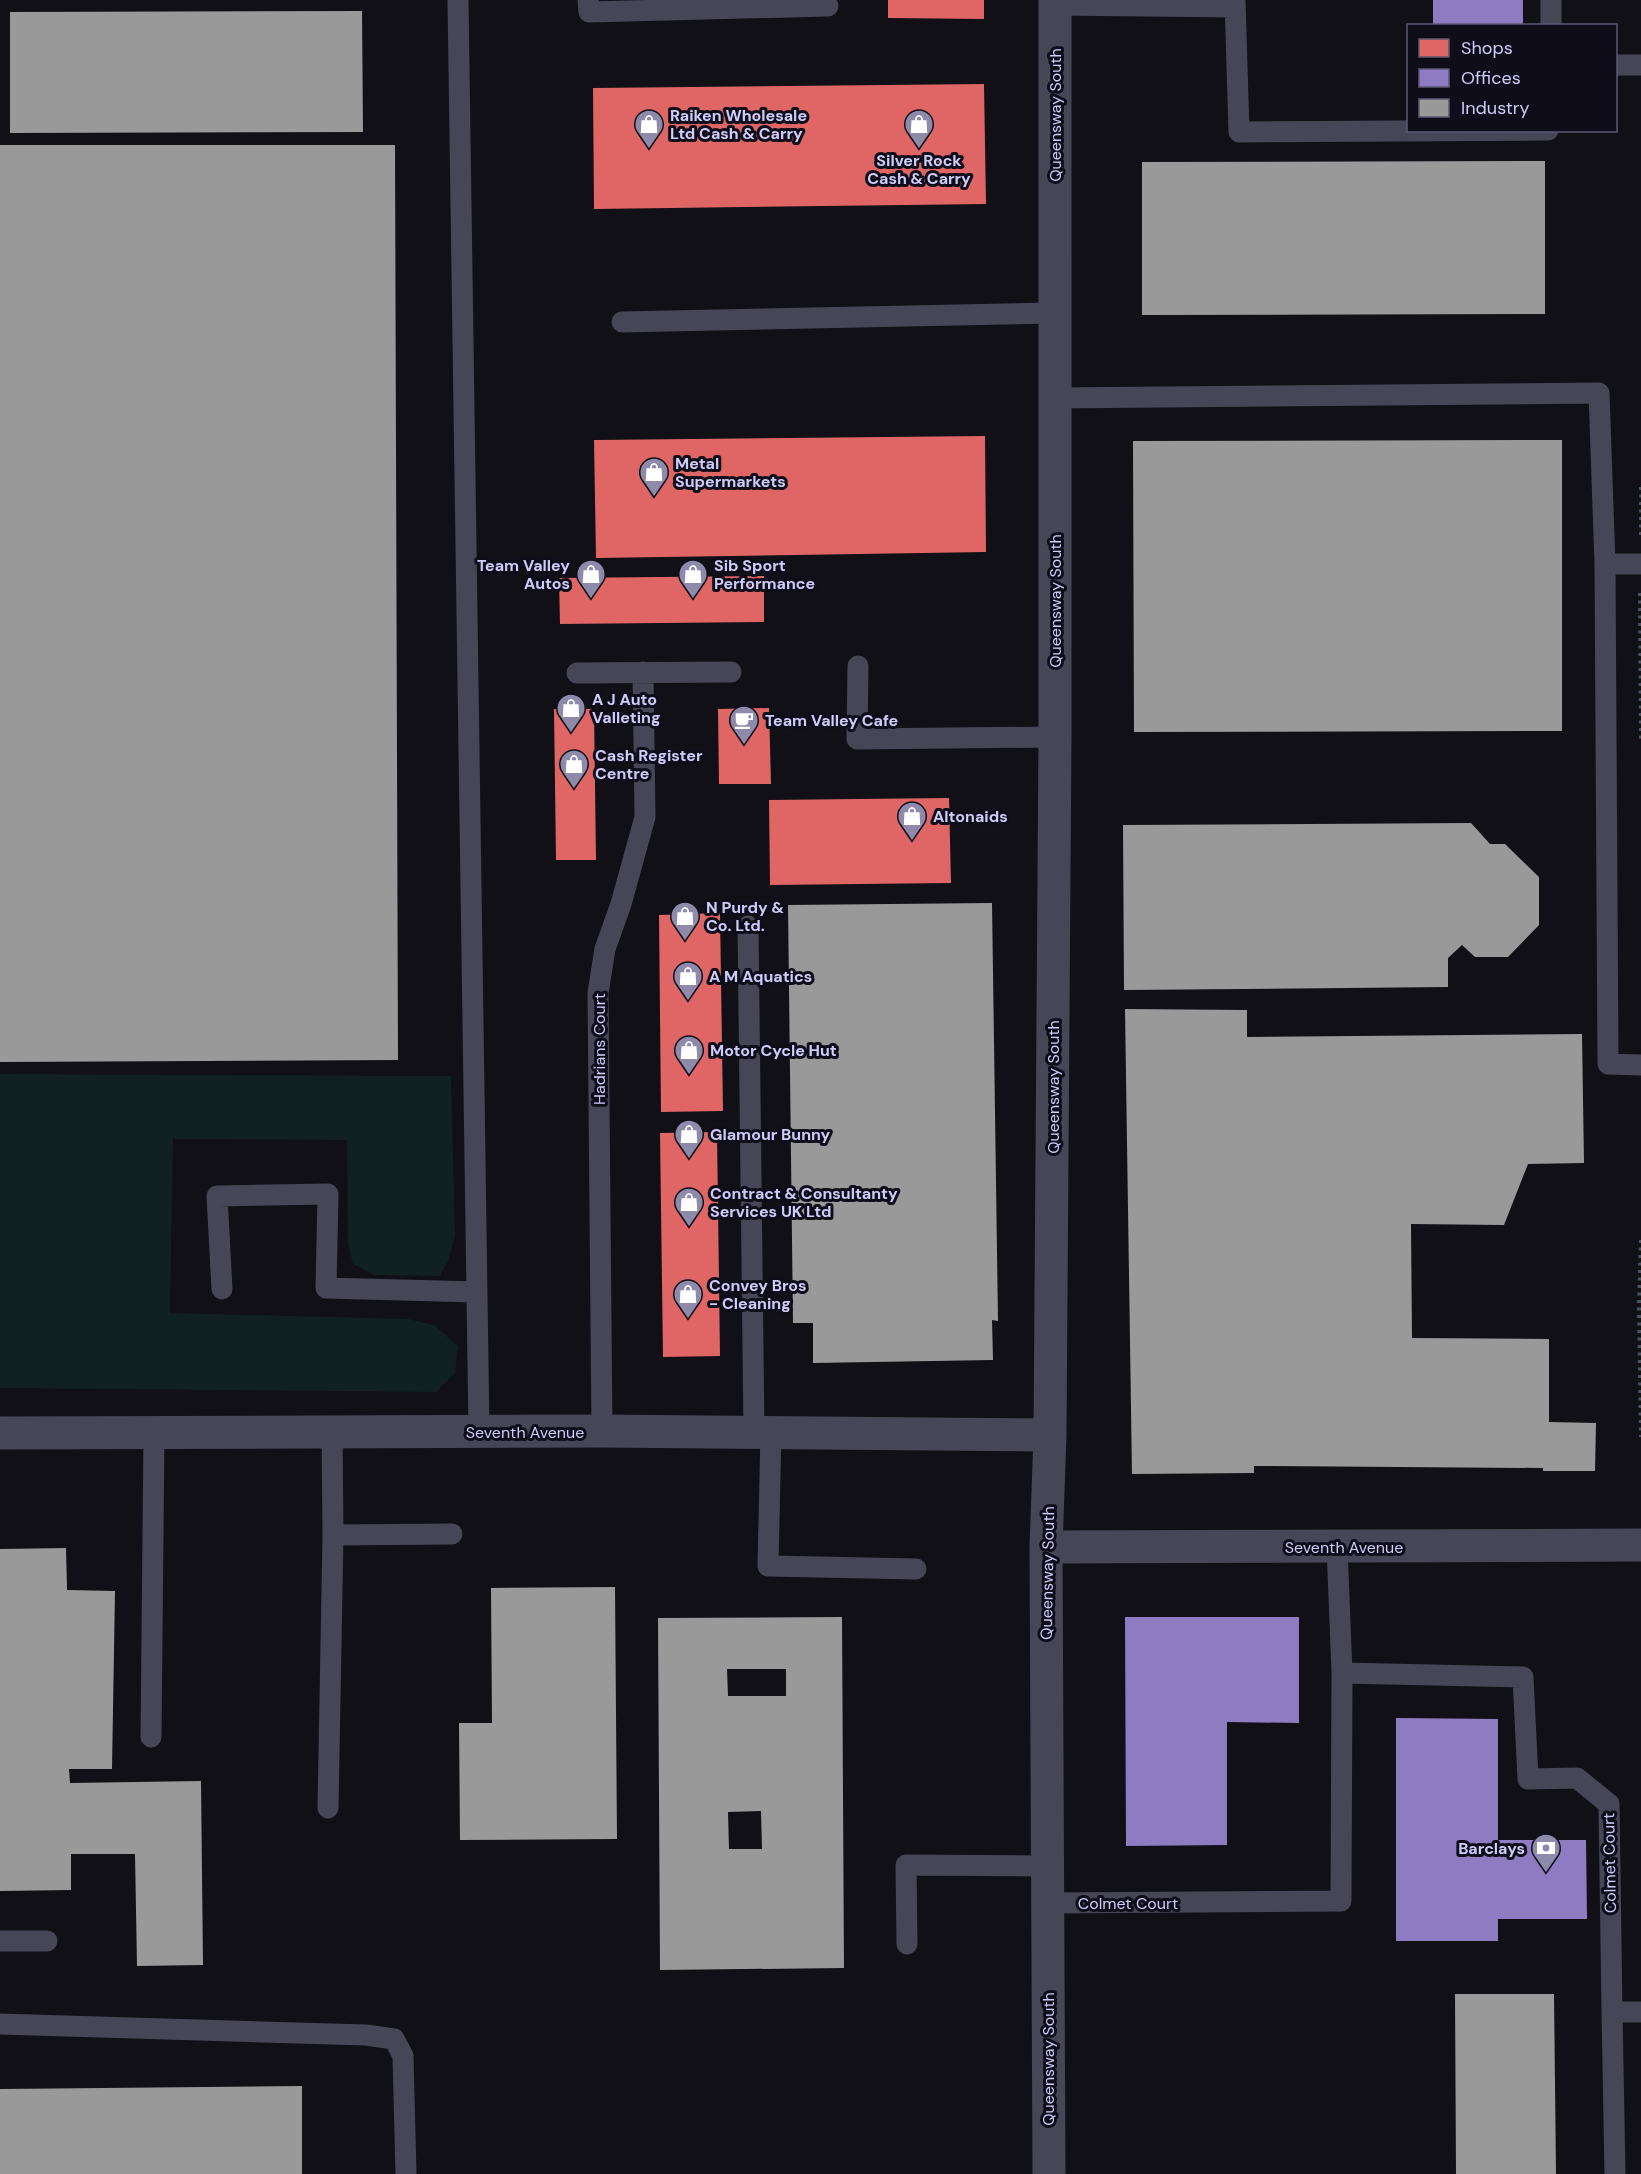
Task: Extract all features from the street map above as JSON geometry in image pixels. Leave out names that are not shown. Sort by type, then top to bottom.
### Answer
[{"type":"street","name":"Queensway South","points":[[1049,2174],[1046,1547],[1050,1435],[1055,737],[1055,2]]},
{"type":"street","name":"Seventh Avenue","points":[[0,1433],[602,1431],[1050,1435]]},
{"type":"street","name":"Seventh Avenue","points":[[1046,1547],[1641,1545]]},
{"type":"lane","points":[[458,0],[479,1432]]},
{"type":"lane","points":[[588,0],[589,12],[828,6]]},
{"type":"lane","points":[[1551,0],[1551,24]]},
{"type":"lane","points":[[1055,2],[1235,3],[1239,132],[1407,131]]},
{"type":"lane","points":[[1617,65],[1641,65]]},
{"type":"lane","points":[[622,322],[1054,313]]},
{"type":"lane","points":[[1055,398],[1599,393],[1605,564],[1608,1064],[1641,1065]]},
{"type":"lane","points":[[1605,564],[1641,564]]},
{"type":"lane","points":[[858,666],[857,739],[1055,737]]},
{"type":"lane","name":"Hadrians Court","points":[[602,1431],[598,993],[606,949],[645,817],[643,672]]},
{"type":"lane","points":[[577,673],[731,672]]},
{"type":"lane","points":[[748,926],[762,1433],[768,1566],[916,1569]]},
{"type":"lane","points":[[222,1289],[217,1196],[328,1194],[326,1288],[477,1292]]},
{"type":"lane","points":[[328,1808],[333,1535],[332,1432]]},
{"type":"lane","points":[[151,1737],[154,1434]]},
{"type":"lane","points":[[333,1535],[452,1534]]},
{"type":"lane","name":"Colmet Court","points":[[1047,1903],[1341,1901],[1342,1673],[1337,1547]]},
{"type":"lane","name":"Colmet Court","points":[[1342,1673],[1523,1677],[1528,1779],[1577,1778],[1609,1804],[1615,2174]]},
{"type":"lane","points":[[908,1944],[906,1865],[1047,1866]]},
{"type":"lane","points":[[0,1941],[47,1941]]},
{"type":"lane","points":[[1611,2012],[1641,2012]]},
{"type":"lane","points":[[0,2024],[366,2035],[394,2039],[403,2056],[406,2174]]},
{"type":"path","points":[[1641,484],[1641,741]]},
{"type":"path","points":[[1641,1240],[1639,1305],[1641,1437]]},
{"type":"shaded area","points":[[0,1074],[451,1076],[455,1236],[448,1261],[440,1276],[374,1275],[353,1264],[348,1243],[347,1140],[173,1139],[170,1313],[408,1319],[434,1325],[458,1346],[455,1373],[436,1392],[0,1388]]},
{"type":"building: Shops","points":[[888,0],[984,0],[984,19],[888,18]]},
{"type":"building: Shops","points":[[984,84],[986,204],[594,209],[593,88]]},
{"type":"building: Shops","points":[[985,436],[986,552],[596,558],[594,440]]},
{"type":"building: Shops","points":[[764,576],[764,622],[560,624],[559,578]]},
{"type":"building: Shops","points":[[769,708],[771,784],[719,784],[718,709]]},
{"type":"building: Shops","points":[[554,709],[594,709],[596,860],[556,860]]},
{"type":"building: Shops","points":[[949,798],[951,883],[770,885],[769,800]]},
{"type":"building: Shops","points":[[720,913],[723,1111],[661,1112],[659,915]]},
{"type":"building: Shops","points":[[717,1132],[720,1356],[663,1357],[660,1133]]},
{"type":"building: Offices","points":[[1433,0],[1523,0],[1523,24],[1433,24]]},
{"type":"building: Offices","points":[[1125,1617],[1299,1617],[1299,1723],[1227,1722],[1227,1845],[1126,1846]]},
{"type":"building: Offices","points":[[1396,1718],[1498,1719],[1498,1840],[1586,1840],[1587,1919],[1498,1919],[1498,1941],[1396,1941]]},
{"type":"building: Industry","points":[[362,11],[363,132],[10,133],[10,12]]},
{"type":"building: Industry","points":[[0,145],[395,145],[398,1060],[0,1062]]},
{"type":"building: Industry","points":[[1545,161],[1545,314],[1142,315],[1142,162]]},
{"type":"building: Industry","points":[[1562,440],[1562,731],[1134,732],[1133,441]]},
{"type":"building: Industry","points":[[1471,823],[1490,844],[1505,844],[1539,877],[1539,925],[1508,957],[1475,957],[1462,945],[1448,958],[1448,987],[1124,990],[1123,825]]},
{"type":"building: Industry","points":[[992,903],[998,1321],[992,1320],[993,1360],[813,1363],[813,1323],[793,1323],[788,905]]},
{"type":"building: Industry","points":[[1125,1009],[1247,1010],[1247,1037],[1582,1034],[1584,1163],[1528,1164],[1504,1225],[1411,1224],[1412,1338],[1549,1339],[1549,1422],[1596,1423],[1595,1471],[1543,1471],[1543,1468],[1254,1466],[1254,1473],[1132,1474]]},
{"type":"building: Industry","points":[[66,1548],[67,1590],[115,1591],[112,1769],[69,1769],[70,1783],[201,1781],[203,1965],[137,1966],[135,1854],[71,1854],[71,1890],[0,1891],[0,1549]]},
{"type":"building: Industry","points":[[615,1587],[617,1839],[460,1840],[459,1723],[492,1723],[491,1588]]},
{"type":"building: Industry","points":[[842,1617],[844,1968],[660,1970],[658,1618]],"holes":[[[727,1669],[786,1669],[786,1696],[728,1696]],[[761,1811],[762,1849],[729,1849],[728,1812]]]},
{"type":"building: Industry","points":[[1455,1994],[1554,1994],[1556,2174],[1456,2174]]},
{"type":"building: Industry","points":[[302,2086],[302,2174],[0,2174],[0,2089]]},
{"type":"place","name":"Raiken Wholesale Ltd Cash & Carry","points":[[649,150]]},
{"type":"place","name":"Silver Rock Cash & Carry","points":[[919,150]]},
{"type":"place","name":"Metal Supermarkets","points":[[654,498]]},
{"type":"place","name":"Team Valley Autos","points":[[591,600]]},
{"type":"place","name":"Sib Sport Performance","points":[[693,600]]},
{"type":"place","name":"A J Auto Valleting","points":[[571,734]]},
{"type":"place","name":"Team Valley Cafe","points":[[744,746]]},
{"type":"place","name":"Cash Register Centre","points":[[574,790]]},
{"type":"place","name":"Altonaids","points":[[912,842]]},
{"type":"place","name":"N Purdy & Co. Ltd.","points":[[685,942]]},
{"type":"place","name":"A M Aquatics","points":[[688,1002]]},
{"type":"place","name":"Motor Cycle Hut","points":[[689,1076]]},
{"type":"place","name":"Glamour Bunny","points":[[689,1160]]},
{"type":"place","name":"Contract & Consultanty Services UK Ltd","points":[[689,1228]]},
{"type":"place","name":"Convey Bros - Cleaning","points":[[688,1320]]},
{"type":"place","name":"Barclays","points":[[1546,1874]]}]
